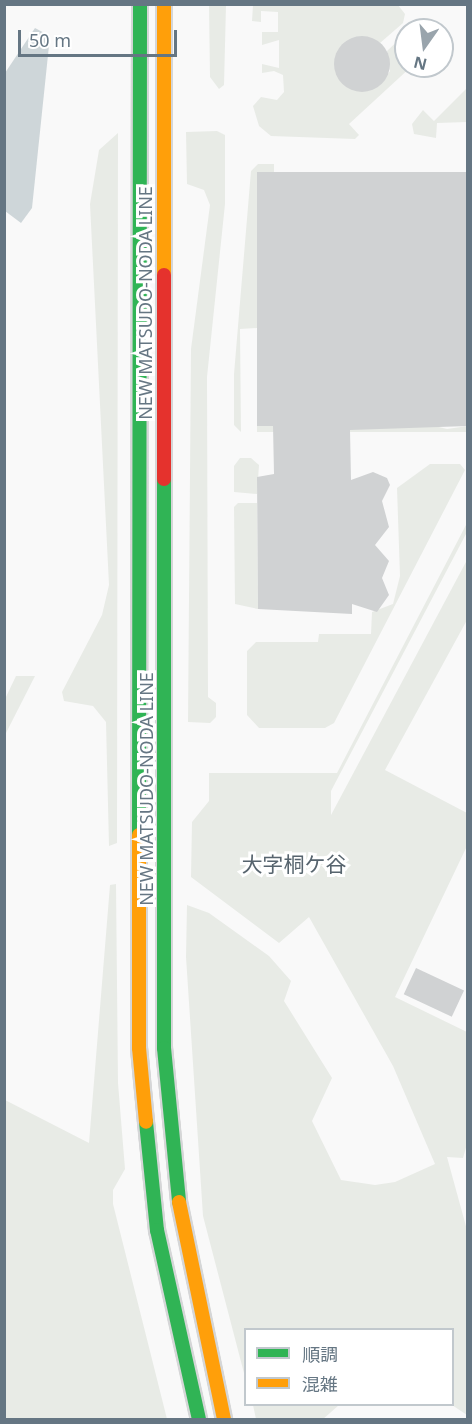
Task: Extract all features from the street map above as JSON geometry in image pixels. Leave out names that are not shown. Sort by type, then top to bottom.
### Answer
[{"type":"main road","name":"NEW MATSUDO-NODA LINE","points":[[140,4],[140,1058],[157,1230],[200,1419]]},
{"type":"main road","name":"NEW MATSUDO-NODA LINE","points":[[164,4],[166,1111],[189,1270],[224,1419]]},
{"type":"shaded area","points":[[209,5],[226,5],[224,85],[219,89],[210,77]]},
{"type":"shaded area","points":[[253,5],[398,5],[405,14],[404,18],[394,18],[394,31],[380,43],[367,37],[346,41],[335,59],[336,74],[353,90],[379,86],[390,71],[387,51],[394,44],[394,78],[399,78],[349,124],[359,135],[355,139],[271,136],[259,126],[253,106],[261,97],[277,100],[284,92],[283,75],[274,71],[262,73],[262,64],[279,68],[279,40],[262,45],[262,32],[278,32],[278,12],[261,11],[261,22],[252,21]]},
{"type":"shaded area","points":[[35,28],[50,36],[32,208],[21,223],[5,211],[5,73]]},
{"type":"shaded area","points":[[467,88],[467,122],[437,123],[436,138],[414,134],[412,124],[423,110],[434,121]]},
{"type":"shaded area","points":[[217,131],[225,135],[225,204],[207,377],[208,697],[216,703],[216,717],[210,723],[188,722],[191,349],[210,205],[204,190],[187,184],[186,132]]},
{"type":"shaded area","points":[[118,133],[117,843],[109,846],[106,722],[93,706],[64,701],[62,692],[102,615],[109,585],[90,204],[99,150]]},
{"type":"shaded area","points":[[258,164],[274,164],[274,172],[257,172],[257,328],[240,329],[241,432],[234,425],[234,374],[251,171]]},
{"type":"shaded area","points":[[431,425],[447,429],[468,426],[467,432],[257,432],[257,426]]},
{"type":"shaded area","points":[[240,458],[251,458],[259,465],[257,494],[234,492],[234,466]]},
{"type":"shaded area","points":[[430,464],[460,464],[465,470],[334,723],[325,728],[259,728],[247,715],[247,651],[256,642],[318,642],[319,634],[371,634],[372,612],[393,604],[400,576],[397,488]]},
{"type":"shaded area","points":[[238,503],[257,503],[258,609],[235,604],[234,507]]},
{"type":"shaded area","points":[[467,523],[467,532],[331,791],[331,815],[467,560],[467,620],[385,770],[467,813],[467,846],[395,997],[467,1032],[467,1144],[463,1158],[447,1157],[467,1230],[467,1415],[454,1406],[454,1328],[244,1328],[244,1373],[203,1216],[186,957],[187,905],[209,913],[269,956],[291,981],[284,1001],[332,1078],[312,1121],[341,1180],[375,1185],[395,1182],[435,1164],[393,1066],[309,917],[279,943],[191,877],[192,822],[209,801],[209,773],[337,773]]},
{"type":"shaded area","points":[[16,676],[35,676],[5,735],[5,699]]},
{"type":"shaded area","points":[[116,884],[118,1083],[125,1169],[113,1190],[113,1204],[167,1419],[5,1419],[5,1100],[89,1143],[110,885]]},
{"type":"shaded area","points":[[253,1406],[338,1406],[322,1420],[256,1419]]},
{"type":"building","points":[[362,36],[377,41],[385,49],[390,64],[385,79],[377,87],[362,92],[347,87],[339,79],[334,64],[339,49],[347,41]]},
{"type":"building","points":[[257,172],[468,172],[468,426],[350,430],[351,480],[373,472],[387,478],[390,485],[382,501],[389,527],[375,545],[389,561],[382,578],[389,595],[377,612],[352,604],[352,614],[258,609],[257,477],[274,474],[273,426],[257,426]]},
{"type":"building","points":[[416,968],[464,990],[452,1017],[404,994]]},
{"type":"traffic: fast","points":[[139,835],[140,4]]},
{"type":"traffic: fast","points":[[164,479],[164,1048],[179,1202]]},
{"type":"traffic: fast","points":[[146,1122],[157,1230],[199,1420]]},
{"type":"traffic: slow","points":[[164,4],[164,275]]},
{"type":"traffic: slow","points":[[139,835],[139,1048],[146,1122]]},
{"type":"traffic: slow","points":[[179,1202],[224,1420]]},
{"type":"traffic: jam","points":[[164,275],[164,479]]},
{"type":"district","name":"大字桐ケ谷","points":[[294,864]]}]
